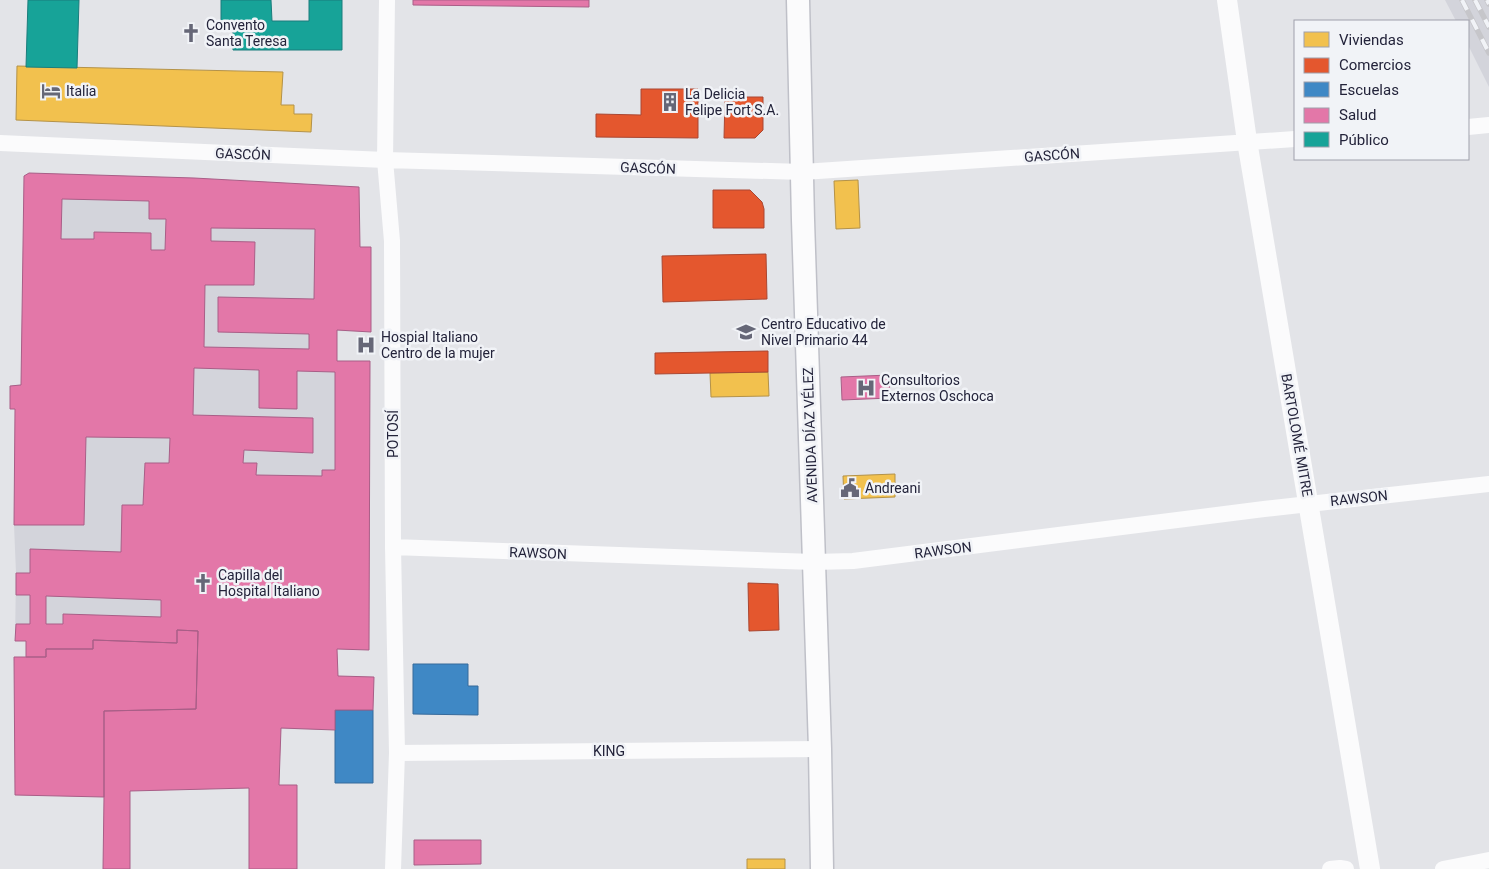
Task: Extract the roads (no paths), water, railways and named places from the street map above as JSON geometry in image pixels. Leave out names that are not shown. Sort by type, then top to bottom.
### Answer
[{"type":"main road","name":"AVENIDA DÍAZ VÉLEZ","points":[[798,0],[822,869]]},
{"type":"street","name":"POTOSÍ","points":[[387,0],[385,160],[392,241],[393,548],[397,753],[393,869]]},
{"type":"street","name":"BARTOLOMÉ MITRE","points":[[1228,0],[1247,141],[1370,869]]},
{"type":"street","points":[[1469,127],[1489,125]]},
{"type":"street","name":"GASCÓN","points":[[0,143],[385,160],[802,172],[1294,139]]},
{"type":"street","name":"RAWSON","points":[[393,548],[814,562],[863,560],[1309,504],[1489,484]]},
{"type":"street","name":"KING","points":[[397,753],[820,750]]},
{"type":"street","points":[[1443,869],[1489,860]]},
{"type":"street","points":[[1330,869],[1346,869]]},
{"type":"railway","points":[[1462,0],[1489,53]]},
{"type":"railway","points":[[1475,0],[1489,27]]},
{"type":"railway","points":[[1487,0],[1489,4]]},
{"type":"place","name":"Convento Santa Teresa","points":[[191,33]]},
{"type":"place","name":"Italia","points":[[51,91]]},
{"type":"place","name":"La Delicia Felipe Fort S.A.","points":[[670,102]]},
{"type":"place","name":"Centro Educativo de Nivel Primario 44","points":[[746,332]]},
{"type":"place","name":"Hospial Italiano Centro de la mujer","points":[[366,345]]},
{"type":"place","name":"Consultorios Externos Oschoca","points":[[866,388]]},
{"type":"place","name":"Andreani","points":[[850,488]]},
{"type":"place","name":"Capilla del Hospital Italiano","points":[[203,583]]}]
